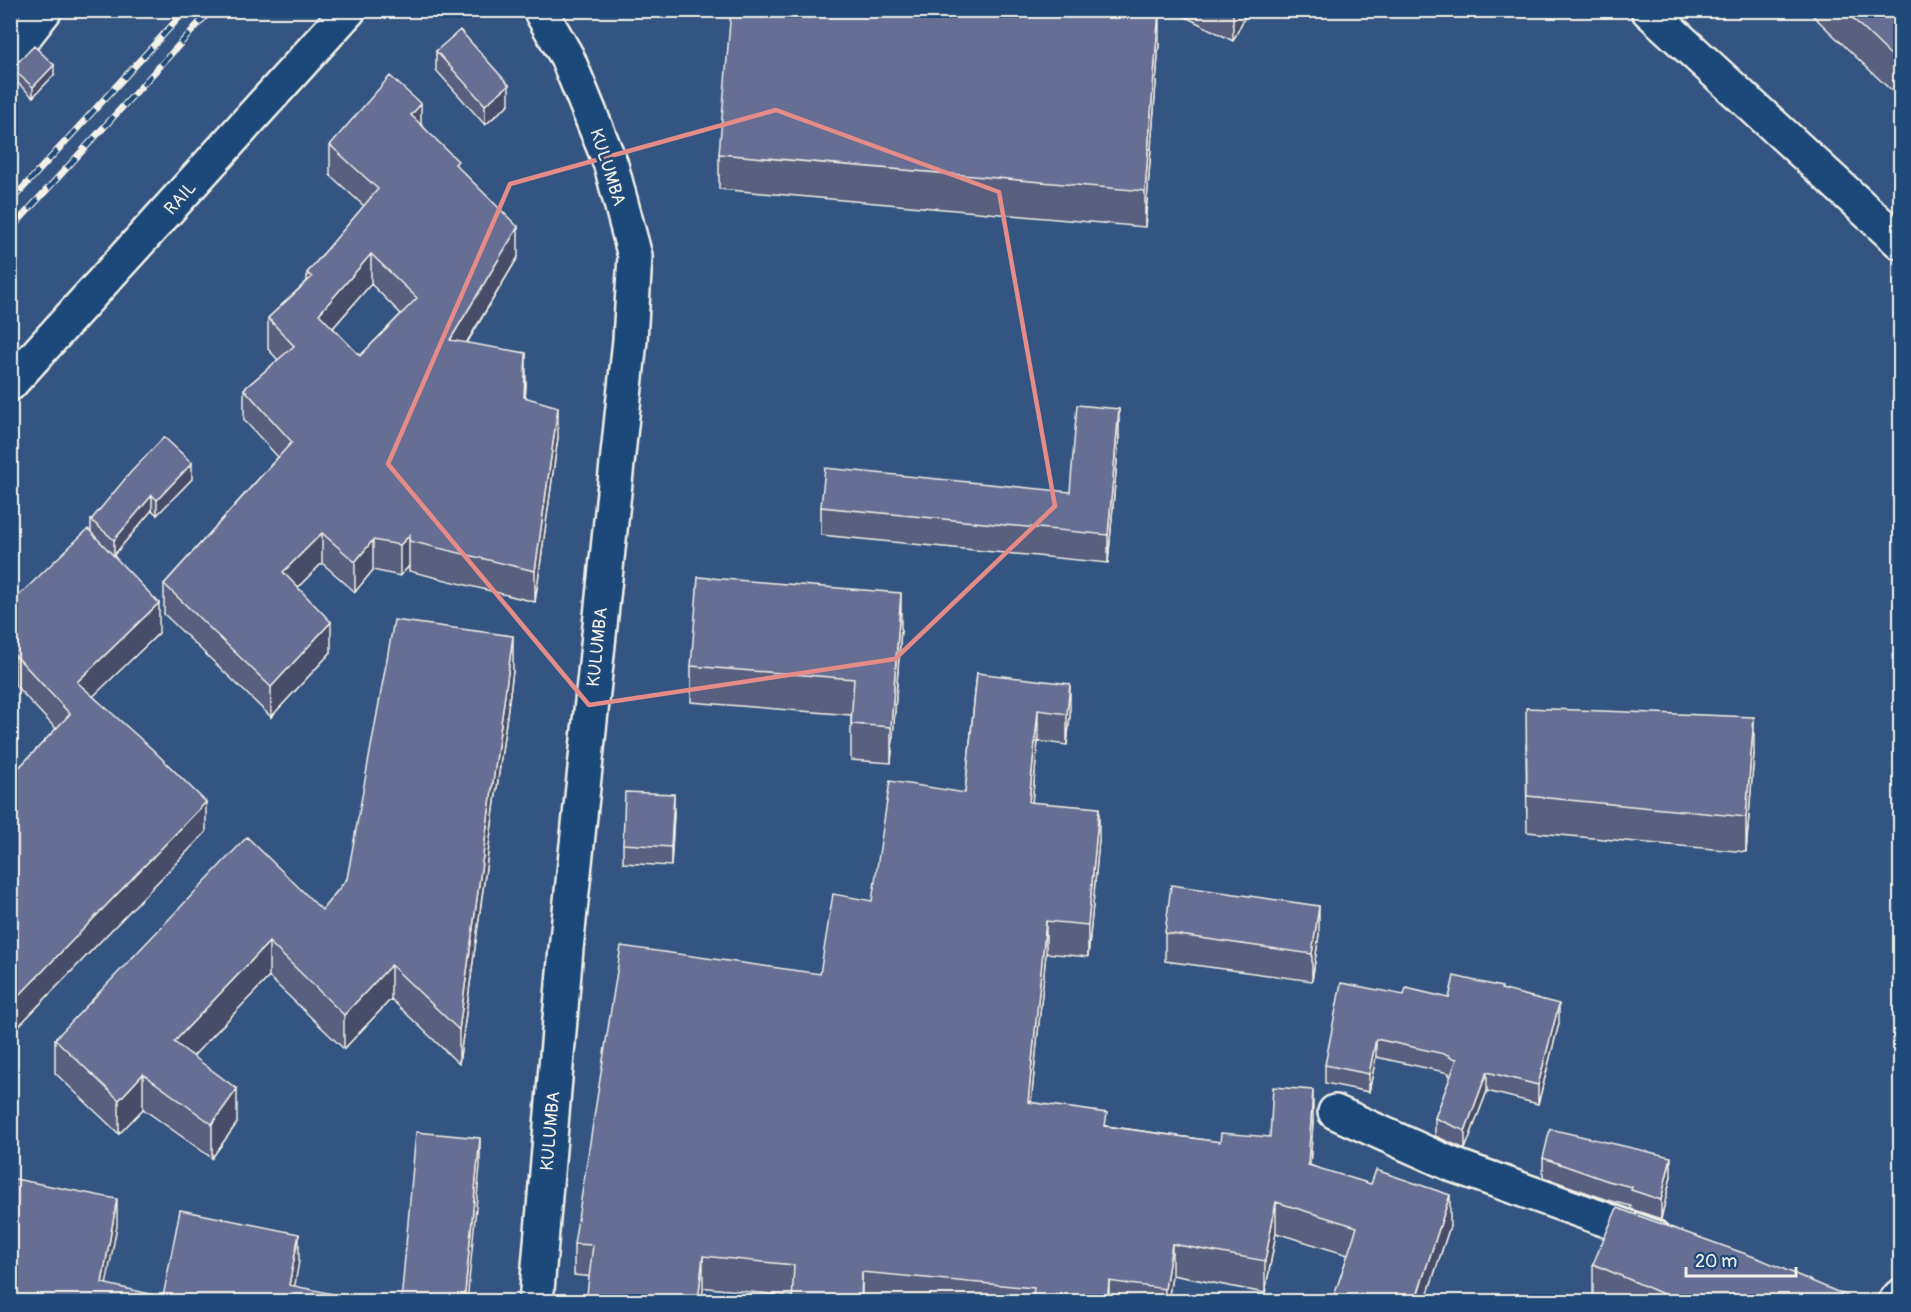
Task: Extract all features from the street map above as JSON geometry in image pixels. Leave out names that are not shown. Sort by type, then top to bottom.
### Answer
[{"type":"street","points":[[10,55],[45,10]]},
{"type":"street","name":"RAIL","points":[[10,384],[349,10]]},
{"type":"street","name":"KULUMBA","points":[[536,1302],[566,949],[630,340],[634,256],[611,165],[567,57],[540,10]]},
{"type":"street","points":[[1648,10],[1900,242]]},
{"type":"street","points":[[1335,1112],[1453,1165],[1678,1245]]},
{"type":"street","points":[[1895,1302],[1900,1296]]},
{"type":"highlighted area","points":[[776,110],[999,192],[1055,506],[895,659],[589,705],[388,464],[510,184]]},
{"type":"building","points":[[731,10],[1159,10],[1145,191],[719,154]]},
{"type":"building","points":[[1844,10],[1900,10],[1900,64]]},
{"type":"building","points":[[460,30],[509,85],[485,105],[436,51]]},
{"type":"building","points":[[34,46],[54,65],[33,87],[10,67],[10,64],[18,62]]},
{"type":"building","points":[[390,76],[421,104],[411,115],[458,161],[455,164],[518,227],[450,340],[526,353],[524,397],[558,407],[535,571],[409,541],[410,535],[400,545],[373,540],[355,562],[322,533],[283,572],[331,622],[271,687],[164,584],[292,442],[244,389],[294,346],[268,318],[312,277],[307,273],[378,189],[330,145]],"holes":[[[371,254],[417,298],[360,356],[319,314]]]},
{"type":"building","points":[[1077,405],[1119,409],[1108,535],[821,507],[825,468],[1070,492]]},
{"type":"building","points":[[164,437],[192,463],[157,500],[152,495],[114,540],[91,520]]},
{"type":"building","points":[[88,529],[159,603],[77,682],[152,749],[206,802],[10,1005],[10,777],[70,714],[15,655],[10,661],[10,604]]},
{"type":"building","points":[[698,577],[901,593],[891,727],[851,724],[854,679],[691,666]]},
{"type":"building","points":[[394,620],[513,636],[459,1030],[391,965],[344,1015],[269,942],[174,1042],[237,1089],[212,1124],[143,1074],[119,1100],[55,1039],[247,837],[322,910],[347,879]]},
{"type":"building","points":[[977,673],[1070,684],[1067,714],[1038,710],[1029,802],[1099,808],[1088,925],[1046,921],[1028,1102],[1107,1113],[1105,1126],[1220,1142],[1221,1133],[1270,1137],[1273,1087],[1313,1090],[1308,1165],[1371,1184],[1376,1170],[1450,1195],[1415,1302],[1332,1302],[1357,1227],[1276,1202],[1265,1261],[1172,1244],[1165,1289],[1109,1281],[1107,1302],[1032,1302],[1034,1288],[862,1272],[861,1302],[792,1302],[794,1265],[703,1256],[698,1302],[586,1302],[593,1245],[574,1244],[621,946],[820,974],[833,894],[872,901],[890,781],[965,793]]},
{"type":"building","points":[[1526,708],[1754,717],[1746,817],[1527,796]]},
{"type":"building","points":[[625,792],[674,794],[671,847],[623,844]]},
{"type":"building","points":[[1171,885],[1319,906],[1312,954],[1165,933]]},
{"type":"building","points":[[1454,976],[1559,1004],[1538,1085],[1487,1072],[1465,1131],[1435,1118],[1457,1059],[1449,1055],[1376,1039],[1369,1074],[1325,1065],[1341,983],[1404,995],[1406,988],[1449,998]]},
{"type":"building","points":[[1550,1129],[1671,1157],[1661,1200],[1631,1190],[1632,1187],[1543,1158]]},
{"type":"building","points":[[416,1132],[480,1138],[464,1302],[401,1302]]},
{"type":"building","points":[[10,1178],[117,1199],[102,1283],[163,1297],[180,1210],[299,1234],[289,1285],[372,1302],[10,1302]]},
{"type":"building","points":[[1617,1208],[1760,1259],[1861,1302],[1682,1302],[1593,1264]]},
{"type":"railway","points":[[10,202],[186,10]]},
{"type":"railway","points":[[10,230],[211,10]]}]
